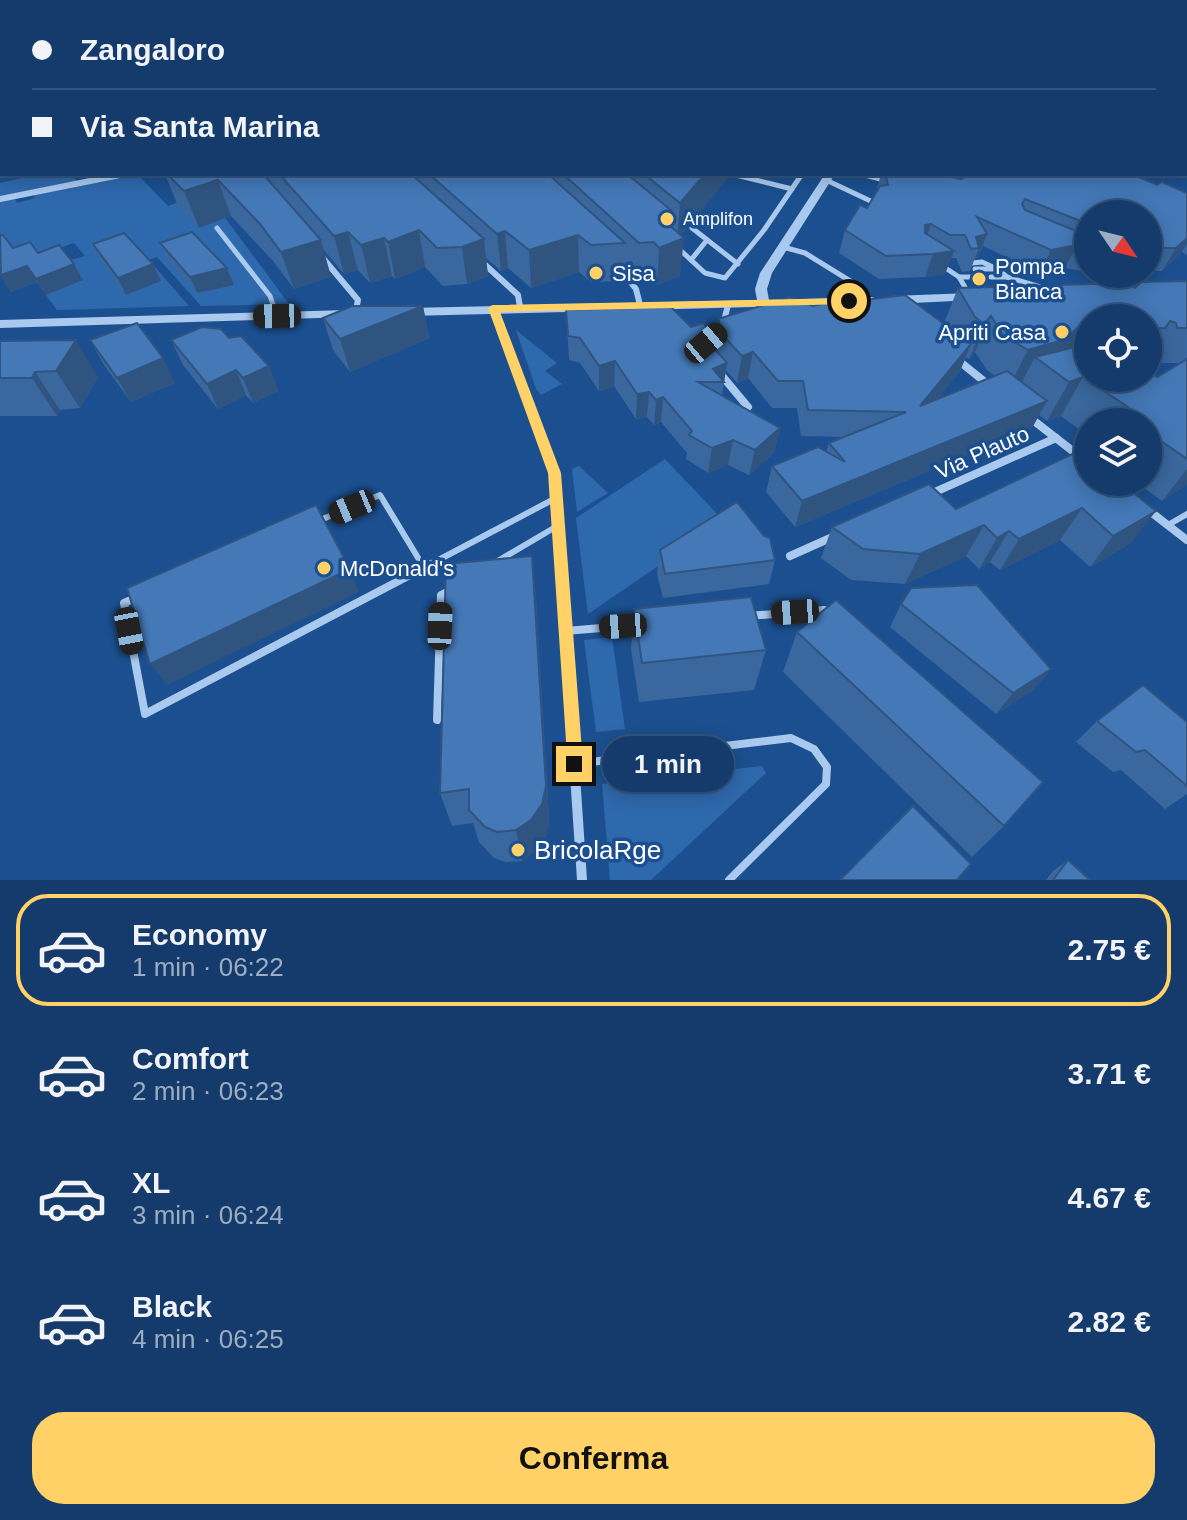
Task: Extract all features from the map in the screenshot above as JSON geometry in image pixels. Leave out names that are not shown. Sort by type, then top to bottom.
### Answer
[{"type":"street","points":[[0,199],[115,176]]},
{"type":"street","points":[[764,304],[761,289],[766,273],[828,177]]},
{"type":"street","points":[[319,254],[358,300],[354,314]]},
{"type":"street","points":[[473,254],[518,295],[520,307]]},
{"type":"street","points":[[607,255],[628,276],[636,289],[640,305]]},
{"type":"street","points":[[1121,290],[1156,289]]},
{"type":"street","points":[[1014,295],[1052,291]]},
{"type":"street","points":[[401,312],[640,305],[909,306],[985,296]]},
{"type":"street","points":[[728,305],[722,330],[706,343],[717,370],[748,407]]},
{"type":"street","points":[[493,308],[555,473],[582,880]]},
{"type":"street","points":[[0,324],[370,313]]},
{"type":"street","points":[[952,355],[1000,394]]},
{"type":"street","points":[[1022,412],[1074,452]]},
{"type":"street","name":"Via Plauto","points":[[916,500],[1056,438]]},
{"type":"street","points":[[1134,499],[1187,540]]},
{"type":"street","points":[[790,556],[846,531]]},
{"type":"lane","points":[[740,176],[792,189]]},
{"type":"lane","points":[[670,242],[715,280],[725,278],[801,176]]},
{"type":"lane","points":[[870,176],[892,181]]},
{"type":"lane","points":[[828,177],[877,204]]},
{"type":"lane","points":[[217,228],[270,296],[277,316]]},
{"type":"lane","points":[[692,228],[738,264]]},
{"type":"lane","points":[[691,260],[707,240]]},
{"type":"lane","points":[[783,247],[805,253],[860,287]]},
{"type":"lane","points":[[956,266],[947,269],[959,277],[970,297]]},
{"type":"lane","points":[[973,266],[998,269],[1007,277]]},
{"type":"lane","points":[[959,277],[971,277]]},
{"type":"lane","points":[[991,277],[1007,277],[1052,291]]},
{"type":"lane","points":[[309,525],[380,495],[424,567]]},
{"type":"lane","points":[[153,591],[124,603],[145,714],[556,498]]},
{"type":"lane","points":[[1168,525],[1187,514]]},
{"type":"lane","points":[[487,568],[559,525]]},
{"type":"lane","points":[[437,720],[441,595],[464,582]]},
{"type":"lane","points":[[732,617],[824,610]]},
{"type":"lane","points":[[565,631],[641,625]]},
{"type":"lane","points":[[574,764],[791,738],[812,746],[826,763],[830,774],[826,784],[729,880]]},
{"type":"shaded area","points":[[31,176],[72,176],[78,181],[0,197],[0,183]]},
{"type":"shaded area","points":[[132,176],[139,176],[168,206],[206,192],[289,304],[201,306],[157,257],[149,260],[189,306],[57,310],[46,295],[67,261],[85,256],[74,243],[22,262],[0,243],[0,201],[15,198],[17,203],[35,198],[33,194]]},
{"type":"shaded area","points":[[516,330],[557,363],[545,371],[562,384],[541,395],[536,389]]},
{"type":"shaded area","points":[[665,459],[724,521],[588,614],[576,518]]},
{"type":"shaded area","points":[[579,466],[608,493],[577,512],[572,469]]},
{"type":"shaded area","points":[[612,637],[625,729],[596,732],[584,640]]},
{"type":"shaded area","points":[[762,766],[766,773],[651,880],[610,880],[602,784]]},
{"type":"building","points":[[169,176],[265,176],[321,240],[281,252],[260,224],[218,180],[184,191]]},
{"type":"building","points":[[281,176],[413,176],[484,239],[462,247],[437,248],[419,230],[388,242],[384,238],[361,245],[348,232],[334,236]]},
{"type":"building","points":[[431,176],[550,176],[625,243],[591,245],[578,235],[529,250],[505,231],[497,234]]},
{"type":"building","points":[[565,176],[629,176],[672,211],[659,216],[684,238],[659,248],[654,242],[639,243]]},
{"type":"building","points":[[646,176],[703,176],[680,203]]},
{"type":"building","points":[[886,176],[947,176],[961,179],[968,176],[1137,176],[1157,185],[1162,182],[1187,193],[1187,238],[1176,248],[1162,248],[1162,200],[1074,200],[1074,218],[1025,199],[1022,204],[1025,210],[1074,230],[1074,246],[1051,250],[977,217],[987,234],[976,237],[979,248],[971,249],[965,235],[950,235],[931,224],[925,225],[925,233],[954,251],[886,256],[845,230],[860,205],[867,208],[880,186],[888,185]]},
{"type":"building","points":[[192,232],[227,268],[190,277],[160,243]]},
{"type":"building","points":[[124,233],[153,264],[118,278],[93,244]]},
{"type":"building","points":[[3,235],[13,248],[30,242],[38,253],[59,245],[74,264],[36,279],[27,266],[1,275],[0,236]]},
{"type":"building","points":[[1187,281],[1187,328],[1177,328],[1176,323],[1170,321],[1162,328],[1162,304],[1074,304],[1074,331],[1063,340],[1028,350],[1003,335],[991,316],[984,324],[975,317],[958,288],[1074,285],[1074,288],[1162,288],[1162,282]]},
{"type":"building","points":[[905,295],[971,344],[920,406],[1007,371],[1047,401],[802,501],[772,466],[818,447],[845,462],[829,443],[906,412],[808,410],[803,381],[778,381],[753,352],[742,356],[727,340],[718,319],[790,297],[813,306],[846,299],[849,302]]},
{"type":"building","points":[[352,306],[423,306],[340,339],[323,318]]},
{"type":"building","points":[[671,307],[691,327],[704,323],[714,348],[727,363],[713,369],[724,382],[698,382],[780,428],[755,450],[733,440],[712,448],[689,435],[692,431],[663,397],[656,400],[649,392],[637,394],[615,361],[599,366],[580,338],[568,336],[566,310]]},
{"type":"building","points":[[137,323],[163,358],[117,378],[90,340]]},
{"type":"building","points":[[202,327],[221,329],[229,338],[241,336],[269,366],[243,378],[236,370],[207,384],[171,340]]},
{"type":"building","points":[[76,340],[56,371],[35,372],[32,378],[0,378],[0,341]]},
{"type":"building","points":[[1074,345],[1074,380],[1069,382],[1035,357]]},
{"type":"building","points":[[1187,359],[1187,459],[1162,442],[1162,408],[1128,407],[1106,392],[1162,392],[1162,374]]},
{"type":"building","points":[[1074,453],[1074,496],[1137,496],[1156,511],[1113,536],[1082,508],[1019,539],[1009,531],[997,538],[984,525],[920,554],[863,549],[832,527],[929,484],[956,509]]},
{"type":"building","points":[[737,502],[764,536],[770,538],[775,560],[665,574],[660,550]]},
{"type":"building","points":[[316,505],[350,569],[150,664],[127,588]]},
{"type":"building","points":[[532,556],[546,786],[542,804],[531,820],[516,830],[497,832],[485,827],[469,810],[469,789],[440,793],[446,564]]},
{"type":"building","points":[[977,585],[1051,669],[1013,693],[901,604],[911,588]]},
{"type":"building","points":[[751,597],[766,650],[642,663],[634,609]]},
{"type":"building","points":[[836,600],[1043,782],[1004,826],[797,632]]},
{"type":"building","points":[[1143,685],[1187,722],[1187,786],[1145,750],[1136,752],[1097,721]]},
{"type":"building","points":[[913,806],[971,864],[957,880],[840,880]]},
{"type":"building","points":[[1068,860],[1090,880],[1053,880]]},
{"type":"place","name":"Amplifon","points":[[667,219]]},
{"type":"place","name":"Sisa","points":[[596,273]]},
{"type":"place","name":"Pompa Bianca","points":[[979,279]]},
{"type":"place","name":"Apriti Casa","points":[[1062,332]]},
{"type":"place","name":"McDonald's","points":[[324,568]]},
{"type":"place","name":"BricolaRge","points":[[518,850]]},
{"type":"route","points":[[574,764],[555,473],[493,308],[849,301]]}]
